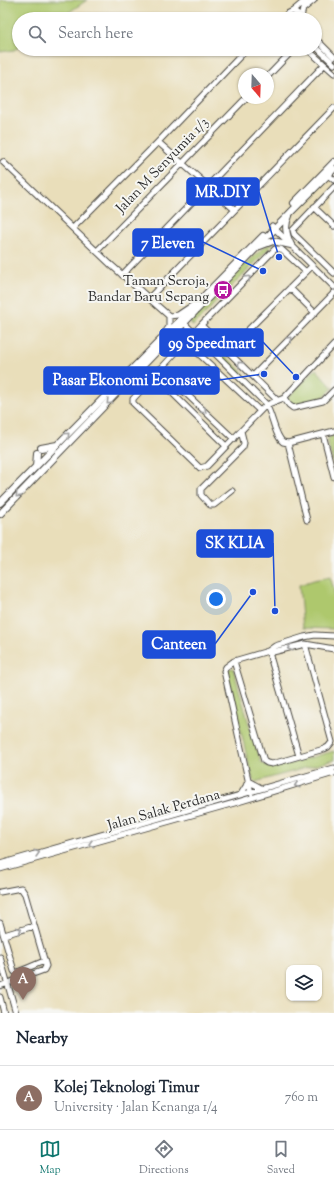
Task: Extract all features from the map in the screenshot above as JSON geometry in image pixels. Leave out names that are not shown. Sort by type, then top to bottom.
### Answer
[{"type":"main road","points":[[0,503],[156,344],[182,322],[197,303],[274,227],[334,162]]},
{"type":"main road","points":[[0,514],[182,322],[257,248],[274,227],[334,169]]},
{"type":"main road","points":[[291,245],[286,226],[287,220],[292,211]]},
{"type":"main road","points":[[257,248],[273,242],[291,245]]},
{"type":"main road","points":[[36,467],[39,450],[57,445]]},
{"type":"street","points":[[289,12],[293,11],[306,0]]},
{"type":"street","points":[[303,12],[303,9],[314,0]]},
{"type":"street","points":[[322,45],[334,57]]},
{"type":"street","points":[[322,53],[334,64]]},
{"type":"street","points":[[73,228],[240,56]]},
{"type":"street","points":[[274,70],[287,56]]},
{"type":"street","points":[[314,56],[334,73]]},
{"type":"street","points":[[122,275],[324,65]]},
{"type":"street","name":"Jalan M Senyumia 1/3","points":[[97,251],[240,104]]},
{"type":"street","points":[[149,298],[334,108]]},
{"type":"street","points":[[158,142],[234,209]]},
{"type":"street","points":[[3,162],[122,275],[169,316],[169,327],[156,344]]},
{"type":"street","points":[[328,175],[334,180]]},
{"type":"street","points":[[334,187],[293,230],[294,234],[334,273]]},
{"type":"street","points":[[314,207],[334,226]]},
{"type":"street","points":[[274,227],[334,287]]},
{"type":"street","points":[[306,272],[280,248],[275,249],[200,325],[133,398],[133,403],[200,468],[207,466],[266,405],[284,398],[334,345]]},
{"type":"street","points":[[227,351],[312,266]]},
{"type":"street","points":[[290,288],[315,313]]},
{"type":"street","points":[[253,376],[333,296]]},
{"type":"street","points":[[169,316],[178,315],[197,303]]},
{"type":"street","points":[[182,322],[266,405],[271,413],[280,439],[283,442],[288,443],[334,431]]},
{"type":"street","points":[[200,325],[277,400]]},
{"type":"street","points":[[186,342],[260,411]]},
{"type":"street","points":[[160,369],[234,439]]},
{"type":"street","points":[[154,376],[226,446]]},
{"type":"street","points":[[284,398],[292,408],[323,401],[334,390]]},
{"type":"street","points":[[232,491],[214,505],[210,505],[201,495],[201,489],[243,447],[244,443],[241,432]]},
{"type":"street","points":[[323,434],[334,477]]},
{"type":"street","points":[[288,443],[307,520]]},
{"type":"street","points":[[268,652],[275,646],[304,637],[315,635],[334,636]]},
{"type":"street","points":[[234,661],[264,761],[270,764],[324,749],[331,745],[332,742],[332,735],[305,644]]},
{"type":"street","points":[[252,798],[224,671],[226,667],[234,661],[305,644],[334,649]]},
{"type":"street","points":[[268,652],[299,756]]},
{"type":"street","name":"Jalan Salak Perdana","points":[[0,864],[127,826],[334,768]]},
{"type":"street","name":"Jalan Salak Perdana","points":[[0,869],[252,798],[334,773]]},
{"type":"street","points":[[248,781],[261,788]]},
{"type":"street","points":[[240,795],[248,781]]},
{"type":"street","points":[[127,826],[130,833]]},
{"type":"street","points":[[0,892],[21,888],[25,894],[45,964],[44,970],[0,986]]},
{"type":"street","points":[[0,923],[14,971],[16,973],[45,964]]},
{"type":"street","points":[[4,935],[34,926]]},
{"type":"street","points":[[0,957],[16,1013]]},
{"type":"street","points":[[0,997],[4,1013]]},
{"type":"green space","points":[[0,0],[87,0],[69,12],[12,12],[12,50],[0,52]]},
{"type":"green space","points":[[274,243],[193,326],[190,320],[217,292],[222,294],[226,290],[224,285],[243,265],[264,247]]},
{"type":"green space","points":[[201,332],[245,376],[242,377],[199,333]]},
{"type":"green space","points":[[316,369],[333,388],[321,399],[292,405],[286,399]]},
{"type":"green space","points":[[334,435],[334,467],[327,440]]},
{"type":"green space","points":[[330,577],[334,589],[334,629],[303,628],[299,585]]},
{"type":"green space","points":[[233,668],[261,762],[267,766],[281,766],[334,751],[334,760],[255,782],[249,767],[227,674],[228,670]]},
{"type":"place","name":"MR.DIY","points":[[279,257]]},
{"type":"place","name":"7 Eleven","points":[[263,271]]},
{"type":"place","name":"Taman Seroja, Bandar Baru Sepang","points":[[223,290]]},
{"type":"place","name":"Pasar Ekonomi Econsave","points":[[264,374]]},
{"type":"place","name":"99 Speedmart","points":[[296,377]]},
{"type":"place","name":"Canteen","points":[[253,592]]},
{"type":"place","name":"SK KLIA","points":[[275,611]]},
{"type":"place","name":"Kolej Teknologi Timur","points":[[23,1000]]}]
